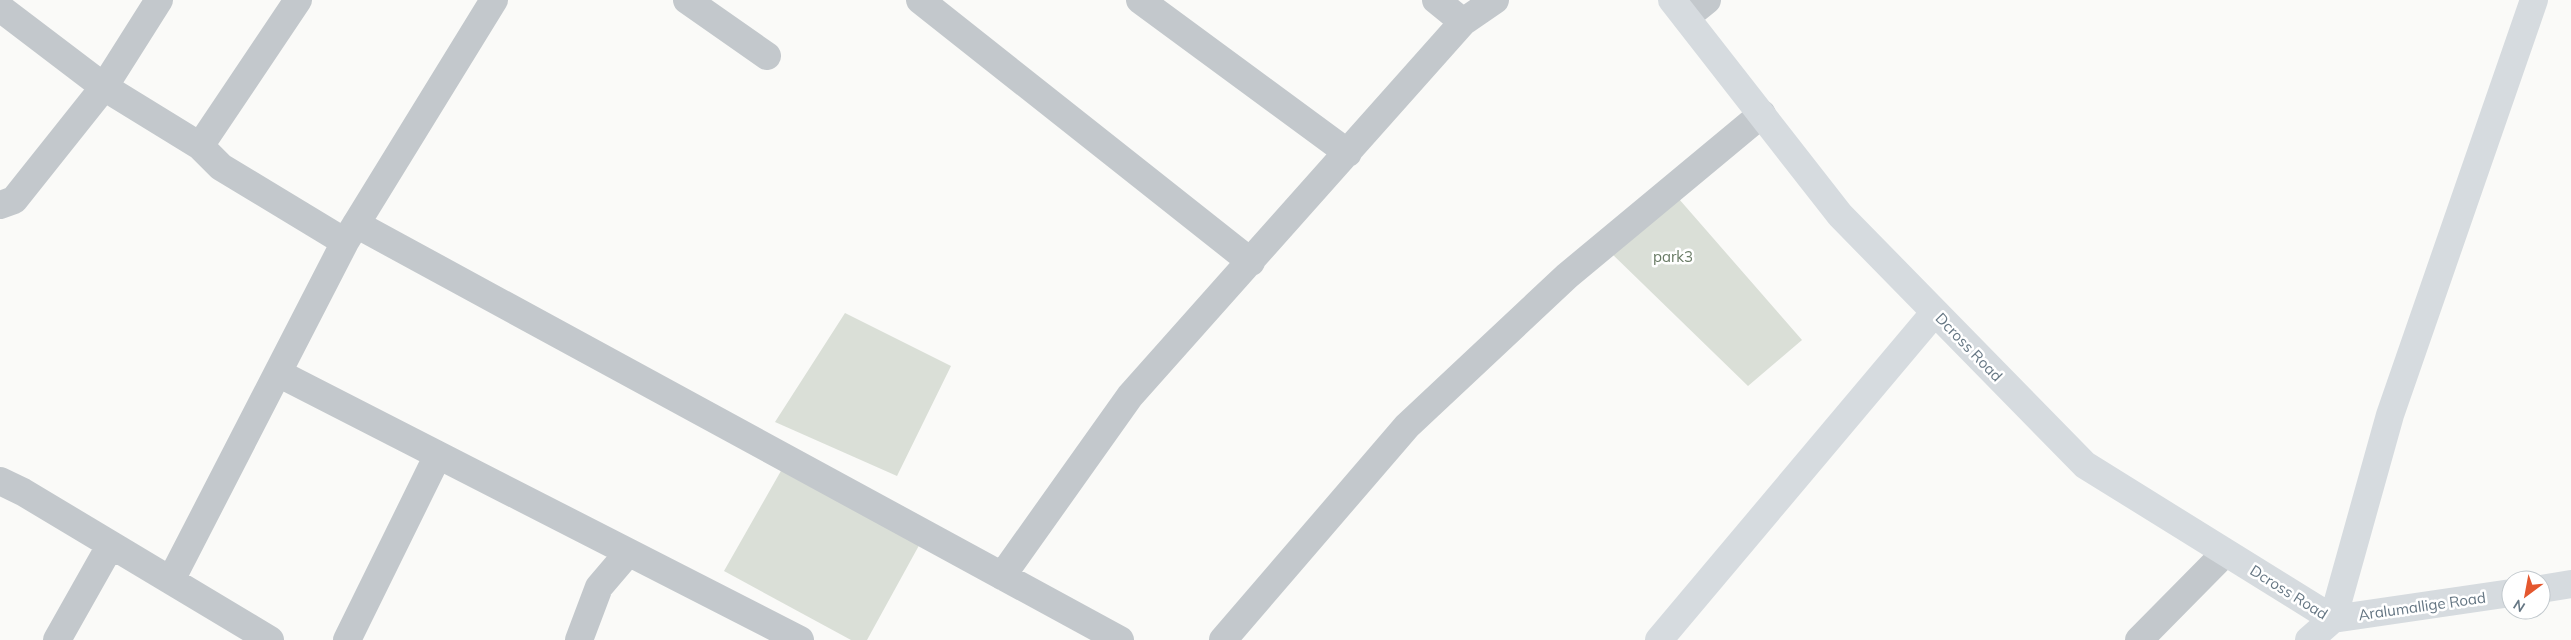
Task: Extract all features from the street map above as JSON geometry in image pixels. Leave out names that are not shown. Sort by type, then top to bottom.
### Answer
[{"type":"main road","points":[[2309,640],[2333,619],[2390,415],[2534,0]]},
{"type":"main road","name":"Dcross Road","points":[[1679,8],[1840,215],[2084,465],[2333,619]]},
{"type":"main road","points":[[1659,640],[1935,312]]},
{"type":"main road","points":[[2551,587],[2571,584]]},
{"type":"main road","name":"Aralumallige Road","points":[[2333,619],[2501,594]]},
{"type":"street","points":[[0,205],[14,200],[104,87],[159,0]]},
{"type":"street","points":[[200,146],[298,0]]},
{"type":"street","points":[[171,580],[350,233],[494,0]]},
{"type":"street","points":[[687,0],[767,56]]},
{"type":"street","points":[[920,0],[1251,262]]},
{"type":"street","points":[[1140,0],[1348,153]]},
{"type":"street","points":[[1436,0],[1463,22]]},
{"type":"street","points":[[1002,576],[1130,396],[1463,22],[1495,0]]},
{"type":"street","points":[[1679,8],[1707,0]]},
{"type":"street","points":[[0,8],[104,87],[200,146],[220,167],[350,233],[1120,640]]},
{"type":"street","points":[[1223,640],[1407,426],[1567,276],[1762,114]]},
{"type":"street","points":[[278,373],[800,640]]},
{"type":"street","points":[[347,640],[438,455]]},
{"type":"street","points":[[0,481],[23,492],[110,546],[171,580],[270,640]]},
{"type":"street","points":[[57,640],[110,546]]},
{"type":"street","points":[[580,640],[599,587],[628,552]]},
{"type":"street","points":[[2139,640],[2226,552]]},
{"type":"green space","name":"park3","points":[[1679,199],[1802,340],[1748,386],[1609,251]]},
{"type":"green space","points":[[845,313],[951,366],[897,476],[775,422]]},
{"type":"green space","points":[[786,462],[922,540],[867,640],[851,640],[724,571]]}]
